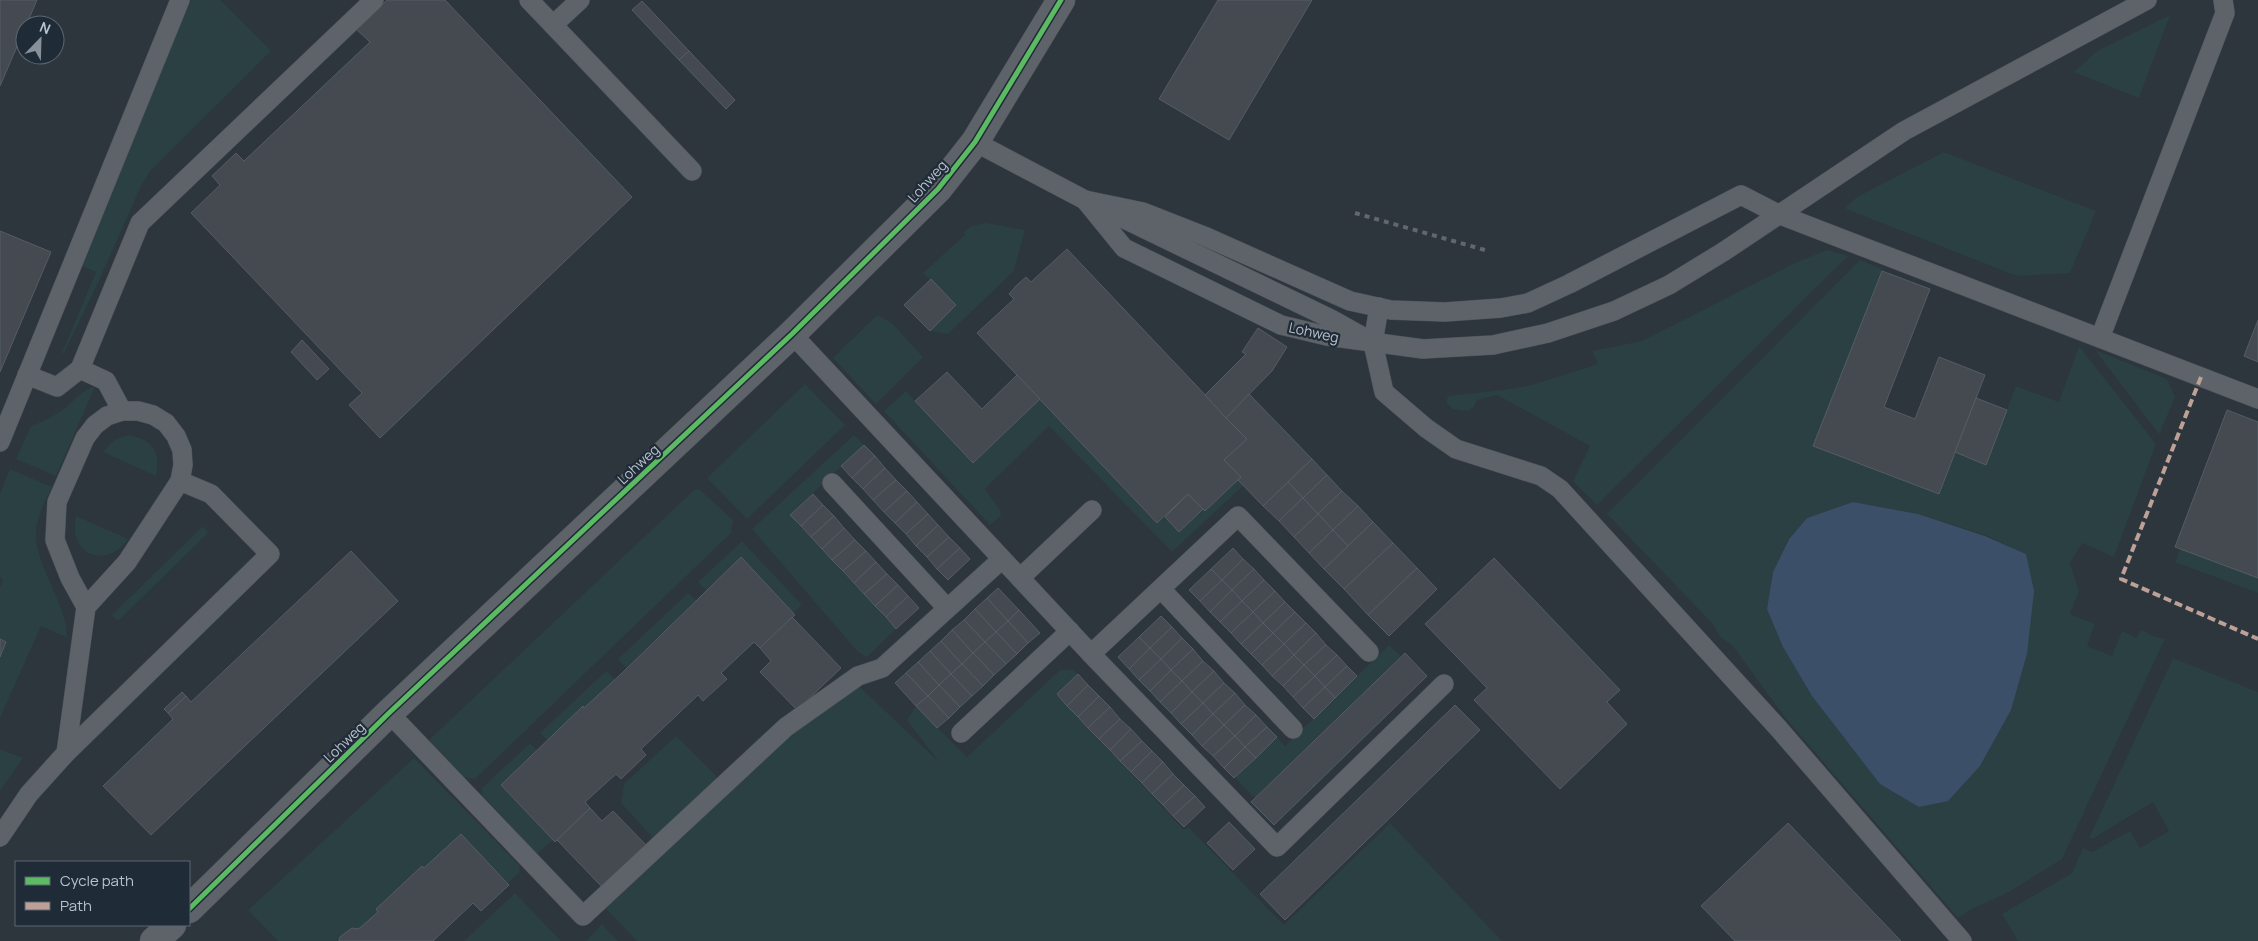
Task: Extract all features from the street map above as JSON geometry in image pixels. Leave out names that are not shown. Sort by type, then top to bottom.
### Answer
[{"type":"street","name":"Lohweg","points":[[190,908],[389,714],[792,334],[938,189],[975,142],[1061,0]]},
{"type":"street","points":[[154,941],[171,926]]},
{"type":"lane","points":[[0,442],[180,0]]},
{"type":"lane","points":[[27,375],[57,387],[80,369],[140,223],[374,0]]},
{"type":"lane","points":[[529,0],[692,171]]},
{"type":"lane","points":[[553,25],[580,0]]},
{"type":"lane","name":"Lohweg","points":[[1085,200],[1124,248],[1281,325],[1327,336],[1423,349],[1493,345],[1548,333],[1614,311],[1669,284],[1723,252],[1904,131],[2147,0]]},
{"type":"lane","points":[[2100,338],[2225,13],[2223,0]]},
{"type":"lane","name":"Lohweg","points":[[975,142],[1085,200],[1331,319],[1374,343]]},
{"type":"lane","points":[[1085,200],[1143,212],[1204,236],[1350,301],[1391,310],[1445,312],[1501,308],[1528,303],[1569,284],[1741,195],[1778,214],[2258,399]]},
{"type":"lane","points":[[1378,307],[1374,343],[1384,392],[1426,428],[1456,449],[1541,476],[1560,489],[1779,729],[1962,941]]},
{"type":"lane","points":[[792,334],[1070,632],[1277,847],[1444,684]]},
{"type":"lane","points":[[80,369],[106,381],[122,411]]},
{"type":"lane","points":[[66,753],[86,607],[126,562],[180,481],[183,466],[182,450],[176,436],[166,424],[145,413],[122,411],[108,416],[95,425],[85,438],[57,502],[55,540],[70,578],[86,607]]},
{"type":"lane","points":[[0,837],[29,794],[66,753],[270,554],[211,494],[180,481]]},
{"type":"lane","points":[[832,483],[947,608]]},
{"type":"lane","points":[[1020,578],[1092,510]]},
{"type":"lane","points":[[1091,654],[1238,516],[1369,652]]},
{"type":"lane","points":[[389,714],[583,916],[786,727],[858,676],[882,668],[1002,559]]},
{"type":"lane","points":[[1161,589],[1292,729]]},
{"type":"lane","points":[[960,733],[1070,632]]},
{"type":"green space","points":[[191,0],[220,0],[271,51],[151,170],[142,184],[98,283],[64,353],[62,353],[96,272],[80,265]]},
{"type":"green space","points":[[2170,15],[2139,98],[2074,72],[2097,51]]},
{"type":"green space","points":[[1944,152],[2096,211],[2070,273],[2017,276],[1846,209],[1857,197]]},
{"type":"green space","points":[[986,223],[1025,230],[1014,271],[948,334],[930,331],[956,305],[923,273],[965,235],[964,232],[971,226]]},
{"type":"green space","points":[[1827,250],[1848,256],[1597,505],[1573,481],[1590,446],[1497,395],[1477,400],[1474,407],[1467,411],[1453,409],[1446,402],[1448,396],[1532,385],[1598,364],[1592,351],[1642,341],[1795,263]]},
{"type":"green space","points":[[1860,260],[1882,269],[1882,271],[1813,446],[1939,494],[1955,452],[1986,464],[2016,386],[2059,402],[2079,346],[2156,444],[2114,557],[2082,543],[2070,563],[2079,591],[2070,614],[2095,624],[2087,646],[2112,656],[2122,631],[2136,638],[2141,630],[2165,639],[2062,859],[2009,892],[1970,910],[1958,918],[1787,720],[1732,645],[1720,637],[1713,624],[1607,514]],"holes":[[[1853,502],[1918,514],[1985,535],[2026,554],[2027,654],[2011,710],[1980,766],[1812,696],[1783,647],[1767,609],[1773,572],[1789,538],[1807,518]]]},
{"type":"green space","points":[[877,315],[892,323],[923,357],[876,404],[833,358]]},
{"type":"green space","points":[[2095,350],[2167,379],[2175,397],[2160,433],[2158,433]]},
{"type":"green space","points":[[805,384],[845,425],[747,519],[707,478]]},
{"type":"green space","points":[[95,387],[56,476],[16,459],[31,426],[54,415],[83,392]]},
{"type":"green space","points":[[906,391],[973,463],[1040,399],[1157,523],[1165,517],[1172,524],[1203,509],[1205,511],[1238,480],[1244,485],[1172,552],[1049,426],[985,489],[1000,510],[1001,516],[990,525],[884,411]]},
{"type":"green space","points":[[130,435],[144,440],[154,448],[157,460],[156,476],[103,452],[109,445],[121,437]]},
{"type":"green space","points":[[854,435],[864,445],[790,515],[896,629],[867,657],[858,652],[752,529]]},
{"type":"green space","points":[[10,469],[52,487],[41,510],[36,534],[37,546],[64,616],[66,637],[41,626],[0,718],[0,587],[3,579],[0,577],[0,493]]},
{"type":"green space","points":[[699,489],[733,520],[731,533],[475,779],[464,777],[429,740],[694,490]]},
{"type":"green space","points":[[76,516],[128,539],[119,549],[109,554],[100,556],[90,554],[77,540],[75,529]]},
{"type":"green space","points":[[203,526],[208,533],[118,621],[112,615]]},
{"type":"green space","points":[[742,541],[802,605],[793,613],[741,558],[706,590],[698,582]]},
{"type":"green space","points":[[2180,549],[2258,578],[2258,593],[2175,562]]},
{"type":"green space","points":[[688,593],[696,600],[626,668],[618,659]]},
{"type":"green space","points":[[1389,645],[1401,656],[1255,798],[1235,778],[1277,737],[1285,746]]},
{"type":"green space","points":[[2173,658],[2258,692],[2258,941],[2018,941],[2002,914],[2072,873],[2083,848],[2092,852],[2130,831],[2140,848],[2169,831],[2153,802],[2092,839],[2089,838]]},
{"type":"green space","points":[[1060,670],[1073,670],[1078,674],[1057,694],[1184,830],[1188,827],[1284,925],[1390,823],[1502,941],[637,941],[605,908],[789,735],[859,686],[939,762],[907,720],[916,706],[967,757]]},
{"type":"green space","points":[[606,671],[615,679],[548,741],[540,733]]},
{"type":"green space","points":[[676,736],[716,776],[717,783],[656,841],[621,803],[624,784]]},
{"type":"green space","points":[[530,743],[537,750],[501,785],[553,840],[537,854],[482,795],[482,788]]},
{"type":"green space","points":[[0,749],[23,758],[0,791]]},
{"type":"green space","points":[[414,758],[520,866],[519,873],[508,883],[461,834],[376,909],[378,912],[361,927],[358,929],[352,928],[340,937],[339,941],[278,941],[248,910]]},
{"type":"green space","points":[[515,893],[561,941],[464,941]]},
{"type":"green space","points":[[602,924],[618,941],[586,941]]},
{"type":"water","points":[[1853,502],[1918,514],[1985,536],[2026,554],[2034,591],[2027,654],[2011,710],[1980,766],[1948,801],[1919,807],[1880,784],[1812,696],[1783,647],[1767,609],[1773,572],[1789,539],[1807,518]]},
{"type":"building","points":[[0,0],[37,0],[31,15],[15,15],[15,51],[0,86]]},
{"type":"building","points":[[387,0],[445,0],[632,197],[380,438],[349,405],[362,393],[191,213],[220,185],[212,176],[236,153],[244,161],[370,42],[356,29]]},
{"type":"building","points":[[1218,0],[1312,0],[1229,140],[1159,99]]},
{"type":"building","points":[[642,1],[689,51],[679,60],[632,10]]},
{"type":"building","points":[[689,51],[735,100],[726,109],[679,60]]},
{"type":"building","points":[[0,231],[51,252],[0,372]]},
{"type":"building","points":[[1067,249],[1247,439],[1224,460],[1241,477],[1205,511],[1188,494],[1157,523],[977,333],[1014,299],[1009,294],[1017,285],[1026,277],[1031,282]]},
{"type":"building","points":[[1882,271],[1930,289],[1884,407],[1915,419],[1939,357],[1985,375],[1939,494],[1813,446]]},
{"type":"building","points":[[931,279],[956,305],[930,331],[904,305]]},
{"type":"building","points":[[2258,320],[2258,362],[2244,356]]},
{"type":"building","points":[[1258,328],[1287,347],[1272,371],[1226,418],[1205,395],[1246,354],[1242,352]]},
{"type":"building","points":[[302,340],[329,369],[317,380],[291,352]]},
{"type":"building","points":[[947,372],[982,409],[1017,375],[1040,399],[973,463],[915,401]]},
{"type":"building","points":[[1249,394],[1312,459],[1263,506],[1238,480],[1241,477],[1224,460],[1247,439],[1226,418]]},
{"type":"building","points":[[1976,398],[2007,410],[1986,465],[1955,452]]},
{"type":"building","points":[[2227,410],[2258,422],[2258,578],[2175,547]]},
{"type":"building","points":[[864,445],[875,456],[852,478],[841,466]]},
{"type":"building","points":[[875,456],[885,468],[863,489],[852,478]]},
{"type":"building","points":[[1312,459],[1327,475],[1303,498],[1288,482]]},
{"type":"building","points":[[885,468],[896,480],[873,500],[863,489]]},
{"type":"building","points":[[1327,475],[1342,491],[1318,514],[1303,498]]},
{"type":"building","points":[[896,480],[907,491],[884,512],[873,500]]},
{"type":"building","points":[[1288,482],[1303,498],[1279,521],[1263,506]]},
{"type":"building","points":[[907,491],[917,502],[895,523],[884,512]]},
{"type":"building","points":[[1342,491],[1358,506],[1333,530],[1318,514]]},
{"type":"building","points":[[813,494],[823,505],[801,526],[790,515]]},
{"type":"building","points":[[1188,494],[1203,509],[1179,532],[1165,517]]},
{"type":"building","points":[[1303,498],[1318,514],[1294,537],[1279,521]]},
{"type":"building","points":[[917,502],[928,514],[906,534],[895,523]]},
{"type":"building","points":[[823,505],[834,516],[811,537],[801,526]]},
{"type":"building","points":[[1358,506],[1373,522],[1348,546],[1333,530]]},
{"type":"building","points":[[928,514],[938,525],[916,546],[906,534]]},
{"type":"building","points":[[1318,514],[1333,530],[1309,553],[1294,537]]},
{"type":"building","points":[[834,516],[844,528],[822,549],[811,537]]},
{"type":"building","points":[[1373,522],[1393,543],[1344,589],[1324,569]]},
{"type":"building","points":[[938,525],[949,537],[927,557],[916,546]]},
{"type":"building","points":[[844,528],[855,540],[832,560],[822,549]]},
{"type":"building","points":[[1333,530],[1348,546],[1324,569],[1309,553]]},
{"type":"building","points":[[949,537],[960,548],[937,569],[927,557]]},
{"type":"building","points":[[855,540],[866,551],[843,571],[832,560]]},
{"type":"building","points":[[1393,543],[1417,568],[1368,615],[1344,589]]},
{"type":"building","points":[[960,548],[970,559],[948,580],[937,569]]},
{"type":"building","points":[[1233,548],[1243,559],[1222,580],[1211,569]]},
{"type":"building","points":[[351,551],[398,601],[151,835],[103,786],[173,719],[168,713],[186,696],[191,702]]},
{"type":"building","points":[[866,551],[876,562],[854,583],[843,571]]},
{"type":"building","points":[[741,557],[795,615],[760,648],[754,642],[721,673],[727,679],[703,701],[698,695],[641,749],[646,755],[621,779],[616,774],[585,802],[590,808],[555,842],[501,785],[583,706],[584,708],[621,674]]},
{"type":"building","points":[[1494,558],[1620,690],[1607,702],[1627,724],[1560,789],[1474,700],[1487,688],[1425,624]]},
{"type":"building","points":[[1243,559],[1254,569],[1232,590],[1222,580]]},
{"type":"building","points":[[876,562],[887,574],[864,594],[854,583]]},
{"type":"building","points":[[1417,568],[1437,589],[1389,636],[1368,615]]},
{"type":"building","points":[[1211,569],[1222,580],[1200,601],[1189,590]]},
{"type":"building","points":[[1254,569],[1264,580],[1242,601],[1232,590]]},
{"type":"building","points":[[887,574],[898,585],[875,606],[864,594]]},
{"type":"building","points":[[1222,580],[1232,590],[1210,612],[1200,601]]},
{"type":"building","points":[[1264,580],[1275,591],[1253,612],[1242,601]]},
{"type":"building","points":[[898,585],[908,596],[886,617],[875,606]]},
{"type":"building","points":[[998,588],[1019,610],[1008,621],[987,598]]},
{"type":"building","points":[[1232,590],[1242,601],[1220,622],[1210,612]]},
{"type":"building","points":[[1275,591],[1285,602],[1263,623],[1253,612]]},
{"type":"building","points":[[908,596],[919,608],[896,629],[886,617]]},
{"type":"building","points":[[987,598],[1008,621],[996,632],[975,609]]},
{"type":"building","points":[[1242,601],[1253,612],[1231,633],[1220,622]]},
{"type":"building","points":[[1285,602],[1295,612],[1273,633],[1263,623]]},
{"type":"building","points":[[975,609],[996,632],[985,642],[964,620]]},
{"type":"building","points":[[1019,610],[1040,633],[1028,643],[1008,621]]},
{"type":"building","points":[[1253,612],[1263,623],[1241,644],[1231,633]]},
{"type":"building","points":[[1295,612],[1306,623],[1284,644],[1273,633]]},
{"type":"building","points":[[1161,616],[1172,627],[1150,648],[1139,637]]},
{"type":"building","points":[[792,617],[841,668],[797,710],[760,672],[771,661],[760,648]]},
{"type":"building","points":[[964,620],[985,642],[973,653],[952,630]]},
{"type":"building","points":[[1008,621],[1028,643],[1017,654],[996,632]]},
{"type":"building","points":[[1263,623],[1273,633],[1251,654],[1241,644]]},
{"type":"building","points":[[1306,623],[1316,633],[1294,655],[1284,644]]},
{"type":"building","points":[[1172,627],[1182,638],[1161,659],[1150,648]]},
{"type":"building","points":[[952,630],[973,653],[962,664],[941,641]]},
{"type":"building","points":[[996,632],[1017,654],[1006,664],[985,642]]},
{"type":"building","points":[[1273,633],[1284,644],[1262,665],[1251,654]]},
{"type":"building","points":[[1316,633],[1326,645],[1304,665],[1294,655]]},
{"type":"building","points":[[1139,637],[1150,648],[1129,669],[1118,657]]},
{"type":"building","points":[[1182,638],[1193,649],[1171,670],[1161,659]]},
{"type":"building","points":[[0,639],[6,642],[0,657]]},
{"type":"building","points":[[941,641],[962,664],[951,674],[930,651]]},
{"type":"building","points":[[985,642],[1006,664],[994,675],[973,653]]},
{"type":"building","points":[[1284,644],[1294,655],[1272,676],[1262,665]]},
{"type":"building","points":[[1326,645],[1337,655],[1315,676],[1304,665]]},
{"type":"building","points":[[1150,648],[1161,659],[1139,680],[1129,669]]},
{"type":"building","points":[[1193,649],[1203,661],[1182,681],[1171,670]]},
{"type":"building","points":[[930,651],[951,674],[939,685],[918,662]]},
{"type":"building","points":[[973,653],[994,675],[983,686],[962,664]]},
{"type":"building","points":[[1405,653],[1427,676],[1274,825],[1251,802]]},
{"type":"building","points":[[1294,655],[1304,665],[1283,686],[1272,676]]},
{"type":"building","points":[[1337,655],[1347,666],[1325,687],[1315,676]]},
{"type":"building","points":[[1161,659],[1171,670],[1150,691],[1139,680]]},
{"type":"building","points":[[1203,661],[1214,671],[1192,692],[1182,681]]},
{"type":"building","points":[[918,662],[939,685],[928,696],[906,673]]},
{"type":"building","points":[[962,664],[983,686],[972,696],[951,674]]},
{"type":"building","points":[[1304,665],[1315,676],[1293,697],[1283,686]]},
{"type":"building","points":[[1347,666],[1357,676],[1335,698],[1325,687]]},
{"type":"building","points":[[1171,670],[1182,681],[1160,702],[1150,691]]},
{"type":"building","points":[[1214,671],[1224,683],[1203,703],[1192,692]]},
{"type":"building","points":[[906,673],[928,696],[916,706],[895,683]]},
{"type":"building","points":[[951,674],[972,696],[960,707],[939,685]]},
{"type":"building","points":[[1078,674],[1088,685],[1067,706],[1057,694]]},
{"type":"building","points":[[1315,676],[1325,687],[1303,708],[1293,697]]},
{"type":"building","points":[[1182,681],[1192,692],[1171,713],[1160,702]]},
{"type":"building","points":[[1224,683],[1235,693],[1213,714],[1203,703]]},
{"type":"building","points":[[939,685],[960,707],[949,718],[928,696]]},
{"type":"building","points":[[1088,685],[1099,696],[1078,717],[1067,706]]},
{"type":"building","points":[[1325,687],[1335,698],[1314,719],[1303,708]]},
{"type":"building","points":[[182,692],[186,696],[168,713],[164,709]]},
{"type":"building","points":[[1192,692],[1203,703],[1181,724],[1171,713]]},
{"type":"building","points":[[1235,693],[1245,705],[1224,725],[1213,714]]},
{"type":"building","points":[[928,696],[949,718],[937,728],[916,706]]},
{"type":"building","points":[[1099,696],[1110,707],[1088,728],[1078,717]]},
{"type":"building","points":[[1203,703],[1213,714],[1192,735],[1181,724]]},
{"type":"building","points":[[1245,705],[1256,715],[1235,736],[1224,725]]},
{"type":"building","points":[[1455,705],[1480,730],[1285,920],[1260,894]]},
{"type":"building","points":[[1110,707],[1120,719],[1099,739],[1088,728]]},
{"type":"building","points":[[1213,714],[1224,725],[1202,746],[1192,735]]},
{"type":"building","points":[[1256,715],[1267,727],[1245,747],[1235,736]]},
{"type":"building","points":[[1120,719],[1131,729],[1110,750],[1099,739]]},
{"type":"building","points":[[1224,725],[1235,736],[1213,756],[1202,746]]},
{"type":"building","points":[[1267,727],[1277,737],[1256,758],[1245,747]]},
{"type":"building","points":[[1131,729],[1142,741],[1120,761],[1110,750]]},
{"type":"building","points":[[1235,736],[1245,747],[1224,768],[1213,756]]},
{"type":"building","points":[[1142,741],[1152,751],[1131,772],[1120,761]]},
{"type":"building","points":[[1245,747],[1256,758],[1234,778],[1224,768]]},
{"type":"building","points":[[1152,751],[1163,762],[1142,783],[1131,772]]},
{"type":"building","points":[[1163,762],[1173,774],[1152,794],[1142,783]]},
{"type":"building","points":[[1173,774],[1184,785],[1163,805],[1152,794]]},
{"type":"building","points":[[1184,785],[1195,796],[1173,816],[1163,805]]},
{"type":"building","points":[[1195,796],[1205,807],[1184,827],[1173,816]]},
{"type":"building","points":[[590,808],[602,821],[613,811],[646,845],[602,887],[557,840]]},
{"type":"building","points":[[1229,822],[1255,849],[1233,870],[1207,843]]},
{"type":"building","points":[[1788,823],[1901,941],[1735,941],[1701,906]]},
{"type":"building","points":[[461,834],[509,885],[481,911],[473,903],[433,941],[339,941],[340,937],[352,928],[358,929],[361,927],[378,912],[376,909],[422,866],[424,868]]},
{"type":"railway","points":[[1355,213],[1485,250]]},
{"type":"marked path","points":[[2201,377],[2121,579],[2258,639]]},
{"type":"cycle path","points":[[190,908],[389,713],[792,334],[938,189],[975,142],[1061,0]]}]
